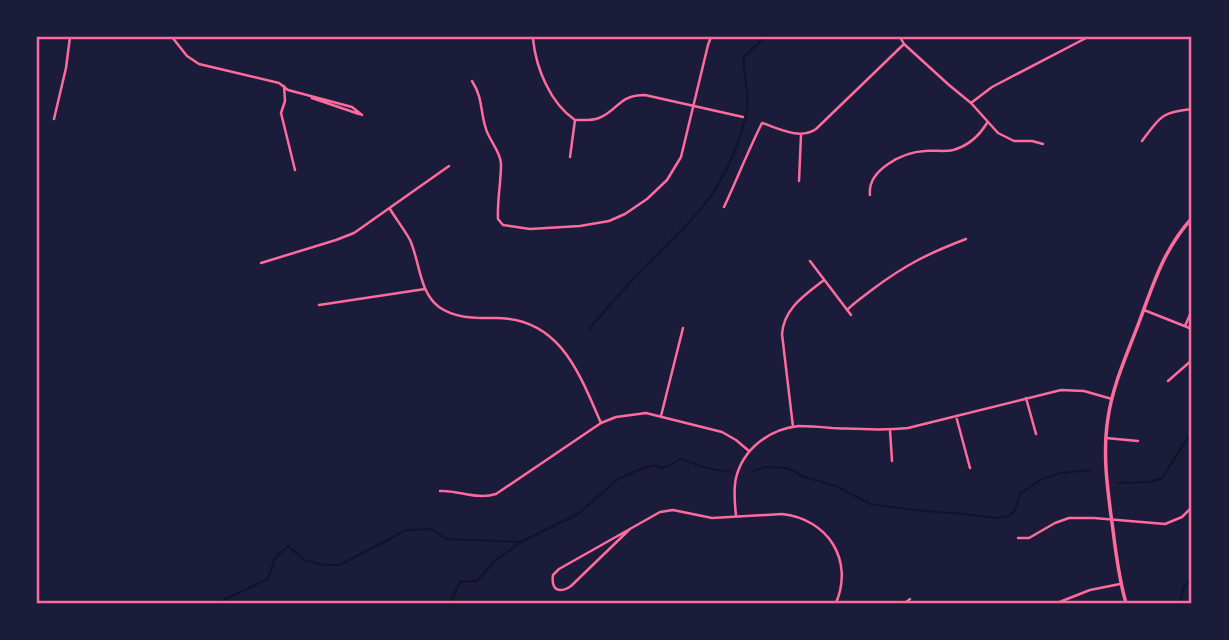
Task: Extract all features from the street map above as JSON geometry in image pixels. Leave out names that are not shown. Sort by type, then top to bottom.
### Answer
[{"type":"street","points":[[54,118],[70,37]]},
{"type":"street","points":[[172,37],[187,56],[199,64],[278,83],[288,90],[352,107],[362,116]]},
{"type":"street","points":[[527,37],[534,38],[534,52],[550,92],[563,112],[575,120],[601,118],[624,99],[637,95],[743,117]]},
{"type":"street","points":[[472,81],[481,100],[486,130],[502,161],[498,219],[503,225],[547,229],[609,221],[648,199],[667,180],[681,157],[711,37]]},
{"type":"street","points":[[900,37],[904,44],[971,103],[998,133],[1014,141],[1043,144]]},
{"type":"street","points":[[971,103],[992,87],[1088,37]]},
{"type":"street","points":[[723,208],[762,123],[801,135],[810,133],[904,44]]},
{"type":"street","points":[[284,86],[285,102],[281,113],[295,170]]},
{"type":"street","points":[[1142,141],[1158,119],[1166,113],[1192,109]]},
{"type":"street","points":[[570,157],[575,120]]},
{"type":"street","points":[[870,195],[869,188],[874,177],[890,162],[923,151],[951,151],[973,140],[988,122]]},
{"type":"street","points":[[799,181],[801,135]]},
{"type":"street","points":[[261,263],[354,233],[449,166]]},
{"type":"street","points":[[390,209],[410,240],[427,294],[437,306],[466,318],[505,318],[528,322],[551,337],[566,353],[581,376],[601,423]]},
{"type":"street","points":[[1126,603],[1120,584],[1106,475],[1106,438],[1112,399],[1166,254],[1192,218]]},
{"type":"street","points":[[847,310],[887,278],[914,261],[966,239]]},
{"type":"street","points":[[810,261],[851,315]]},
{"type":"street","points":[[793,427],[782,327],[793,306],[824,280]]},
{"type":"street","points":[[319,305],[425,289]]},
{"type":"street","points":[[1144,310],[1192,329]]},
{"type":"street","points":[[1185,326],[1192,310]]},
{"type":"street","points":[[661,416],[683,328]]},
{"type":"street","points":[[1168,381],[1192,360]]},
{"type":"street","points":[[736,517],[736,477],[749,451],[780,430],[809,426],[890,430],[928,424],[1053,391],[1072,390],[1112,399]]},
{"type":"street","points":[[1027,398],[1036,434]]},
{"type":"street","points":[[440,491],[449,490],[478,497],[496,494],[601,423],[631,414],[646,413],[722,432],[749,451]]},
{"type":"street","points":[[956,416],[970,468]]},
{"type":"street","points":[[890,430],[892,461]]},
{"type":"street","points":[[1106,438],[1138,441]]},
{"type":"street","points":[[1018,538],[1029,538],[1069,518],[1165,524],[1182,517],[1192,507]]},
{"type":"street","points":[[630,529],[565,590],[554,588],[552,576],[559,569],[660,512],[673,510],[712,518],[791,515],[808,521],[825,533],[834,545],[842,575],[841,590],[836,603]]},
{"type":"street","points":[[1057,603],[1090,590],[1120,584]]},
{"type":"street","points":[[905,603],[910,599]]},
{"type":"waterway","points":[[589,329],[696,214],[718,185],[738,143],[747,110],[744,57],[765,37]]},
{"type":"waterway","points":[[1118,483],[1150,482],[1162,478],[1192,431]]},
{"type":"waterway","points":[[450,603],[460,582],[477,581],[495,561],[521,542],[578,514],[618,479],[645,467],[655,465],[661,468],[671,465],[681,458],[699,466],[731,472]]},
{"type":"waterway","points":[[753,471],[765,467],[786,468],[801,476],[836,486],[870,504],[997,518],[1009,516],[1015,510],[1020,494],[1040,480],[1060,473],[1090,470]]},
{"type":"waterway","points":[[217,603],[268,579],[275,558],[288,546],[304,560],[324,565],[340,565],[406,530],[431,529],[447,539],[521,542]]},
{"type":"waterway","points":[[1180,603],[1184,586],[1192,579]]}]
